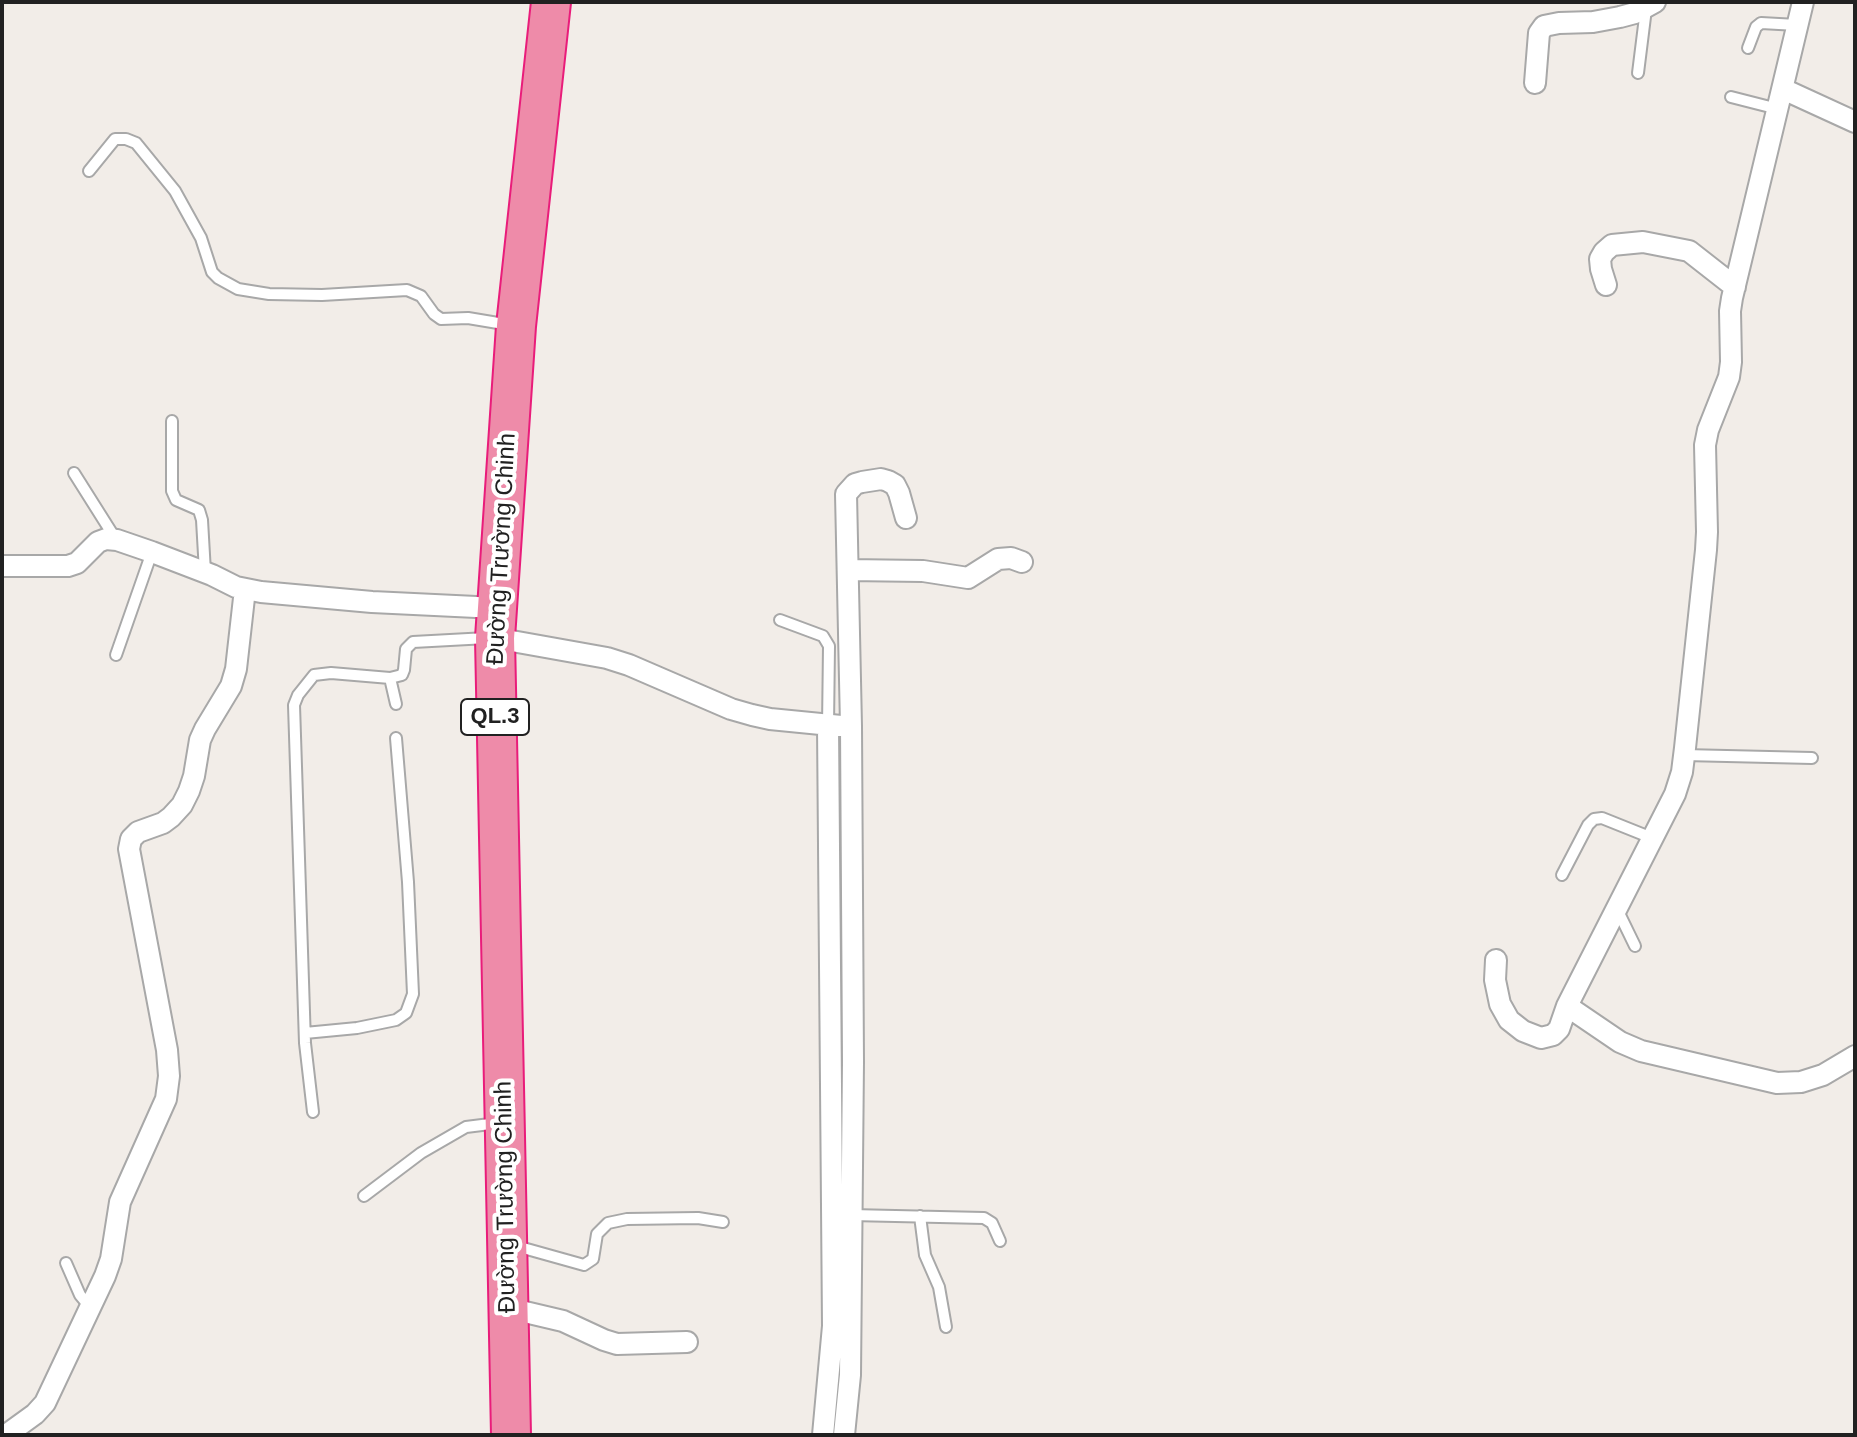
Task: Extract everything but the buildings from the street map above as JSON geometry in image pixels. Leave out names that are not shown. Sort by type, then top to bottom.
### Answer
[{"type":"highway","name":"Đường Trường Chinh","points":[[511,1435],[496,623],[516,326],[551,2]]},
{"type":"street","points":[[1496,960],[1495,980],[1500,1004],[1509,1020],[1523,1031],[1541,1038],[1553,1035],[1559,1029],[1567,1006],[1675,794],[1684,755],[1707,532],[1705,445],[1729,377],[1730,311],[1803,2]]},
{"type":"street","points":[[1535,83],[1539,33],[1544,26],[1620,17],[1651,4]]},
{"type":"street","points":[[1780,99],[1855,122]]},
{"type":"street","points":[[1606,285],[1600,259],[1604,252],[1612,245],[1643,242],[1689,251],[1735,287]]},
{"type":"street","points":[[844,1435],[850,1375],[851,1215],[843,1061],[839,726],[848,570],[846,494],[855,484],[881,479],[888,481],[895,485],[899,493],[906,518]]},
{"type":"street","points":[[2,566],[68,566],[77,563],[98,542],[117,540],[205,572],[236,587],[372,602],[496,623],[629,665],[731,709],[752,715],[839,726]]},
{"type":"street","points":[[848,570],[923,571],[968,578],[998,559],[1011,558],[1022,562]]},
{"type":"street","points":[[6,1435],[45,1403],[105,1276],[111,1259],[120,1202],[166,1099],[169,1076],[167,1050],[129,849],[131,839],[138,832],[171,817],[189,791],[200,740],[231,686],[236,669],[245,589]]},
{"type":"street","points":[[1567,1006],[1620,1042],[1641,1051],[1777,1083],[1801,1082],[1823,1075],[1855,1056]]},
{"type":"street","points":[[823,1435],[833,1326],[843,1061]]},
{"type":"street","points":[[508,1308],[563,1321],[617,1344],[687,1342]]},
{"type":"lane","points":[[1638,73],[1651,4]]},
{"type":"lane","points":[[1748,48],[1756,27],[1761,23],[1797,25]]},
{"type":"lane","points":[[1731,97],[1780,99]]},
{"type":"lane","points":[[89,171],[115,139],[136,143],[175,191],[201,238],[212,272],[238,289],[269,294],[322,295],[407,290],[421,296],[441,319],[468,318],[516,326]]},
{"type":"lane","points":[[172,421],[172,491],[176,500],[199,510],[205,572]]},
{"type":"lane","points":[[74,473],[117,540]]},
{"type":"lane","points":[[116,655],[152,552]]},
{"type":"lane","points":[[780,620],[823,636],[829,646],[839,726]]},
{"type":"lane","points":[[313,1112],[305,1033],[294,705],[314,675],[331,673],[390,678],[402,675],[406,649],[413,642],[496,623]]},
{"type":"lane","points":[[390,678],[396,704]]},
{"type":"lane","points":[[305,1033],[357,1028],[396,1020],[406,1013],[413,994],[408,882],[396,738]]},
{"type":"lane","points":[[1684,755],[1812,758]]},
{"type":"lane","points":[[1562,875],[1594,819],[1602,818],[1652,838]]},
{"type":"lane","points":[[1617,908],[1635,946]]},
{"type":"lane","points":[[364,1196],[421,1153],[466,1127],[504,1122]]},
{"type":"lane","points":[[851,1215],[984,1218],[992,1223],[1000,1241]]},
{"type":"lane","points":[[920,1216],[925,1255],[939,1287],[946,1327]]},
{"type":"lane","points":[[507,1243],[584,1265],[593,1259],[597,1234],[608,1223],[627,1219],[698,1218],[723,1222]]},
{"type":"lane","points":[[66,1263],[80,1295],[90,1307]]}]
